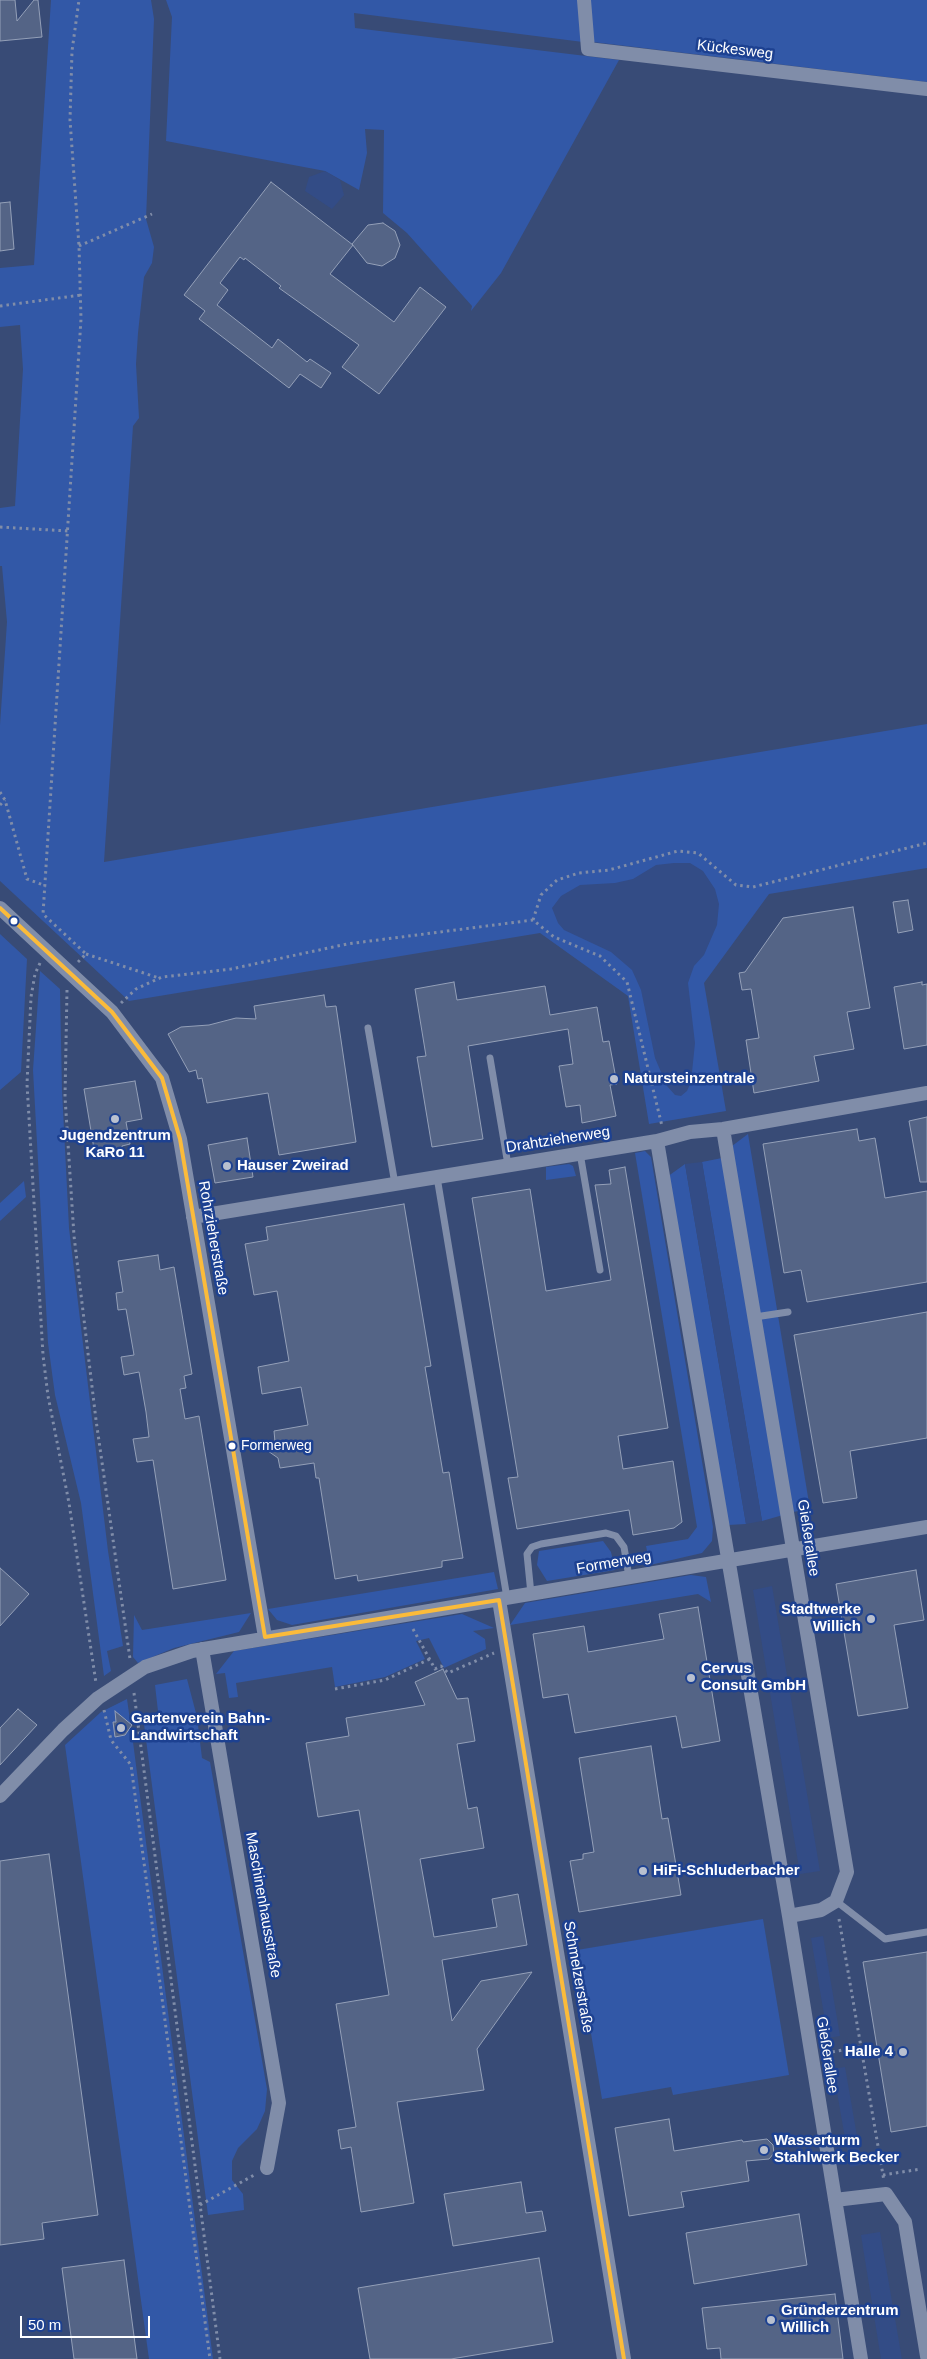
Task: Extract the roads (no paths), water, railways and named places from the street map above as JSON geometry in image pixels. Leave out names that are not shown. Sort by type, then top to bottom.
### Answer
[{"type":"street","name":"Kückesweg","points":[[584,0],[588,49],[927,89]]},
{"type":"street","name":"Rohrzieherstraße","points":[[0,908],[112,1012],[162,1078],[180,1139],[265,1637]]},
{"type":"street","name":"Drahtzieherweg","points":[[193,1217],[657,1141],[690,1132],[723,1130],[927,1094]]},
{"type":"street","name":"Gießerallee","points":[[723,1130],[847,1872],[836,1901]]},
{"type":"street","name":"Gießerallee","points":[[657,1141],[789,1916],[861,2359]]},
{"type":"street","name":"Formerweg","points":[[0,1796],[63,1730],[98,1698],[132,1675],[168,1658],[202,1649],[265,1637],[927,1528]]},
{"type":"street","name":"Schmelzerstraße","points":[[503,1599],[506,1648],[624,2359]]},
{"type":"street","name":"Maschinenhausstraße","points":[[202,1649],[280,2103],[267,2168]]},
{"type":"street","points":[[789,1916],[821,1910],[836,1901]]},
{"type":"street","points":[[835,2200],[886,2194],[905,2222],[927,2356]]},
{"type":"lane","points":[[368,1028],[395,1184]]},
{"type":"lane","points":[[490,1058],[508,1165]]},
{"type":"lane","points":[[580,1153],[600,1270]]},
{"type":"lane","points":[[437,1177],[503,1599]]},
{"type":"lane","points":[[755,1317],[788,1312]]},
{"type":"lane","points":[[531,1594],[526,1554],[532,1547],[541,1544],[606,1533],[616,1536],[624,1547],[629,1577]]},
{"type":"lane","points":[[836,1901],[885,1938],[927,1932]]},
{"type":"place","name":"Natursteinzentrale","points":[[614,1079]]},
{"type":"place","name":"Jugendzentrum KaRo 11","points":[[115,1119]]},
{"type":"place","name":"Hauser Zweirad","points":[[227,1166]]},
{"type":"place","name":"Formerweg","points":[[232,1446]]},
{"type":"place","name":"Stadtwerke Willich","points":[[871,1619]]},
{"type":"place","name":"Cervus Consult GmbH","points":[[691,1678]]},
{"type":"place","name":"Gartenverein Bahn- Landwirtschaft","points":[[121,1728]]},
{"type":"place","name":"HiFi-Schluderbacher","points":[[643,1871]]},
{"type":"place","name":"Halle 4","points":[[903,2052]]},
{"type":"place","name":"Wasserturm Stahlwerk Becker","points":[[764,2150]]},
{"type":"place","name":"Gründerzentrum Willich","points":[[771,2320]]}]
